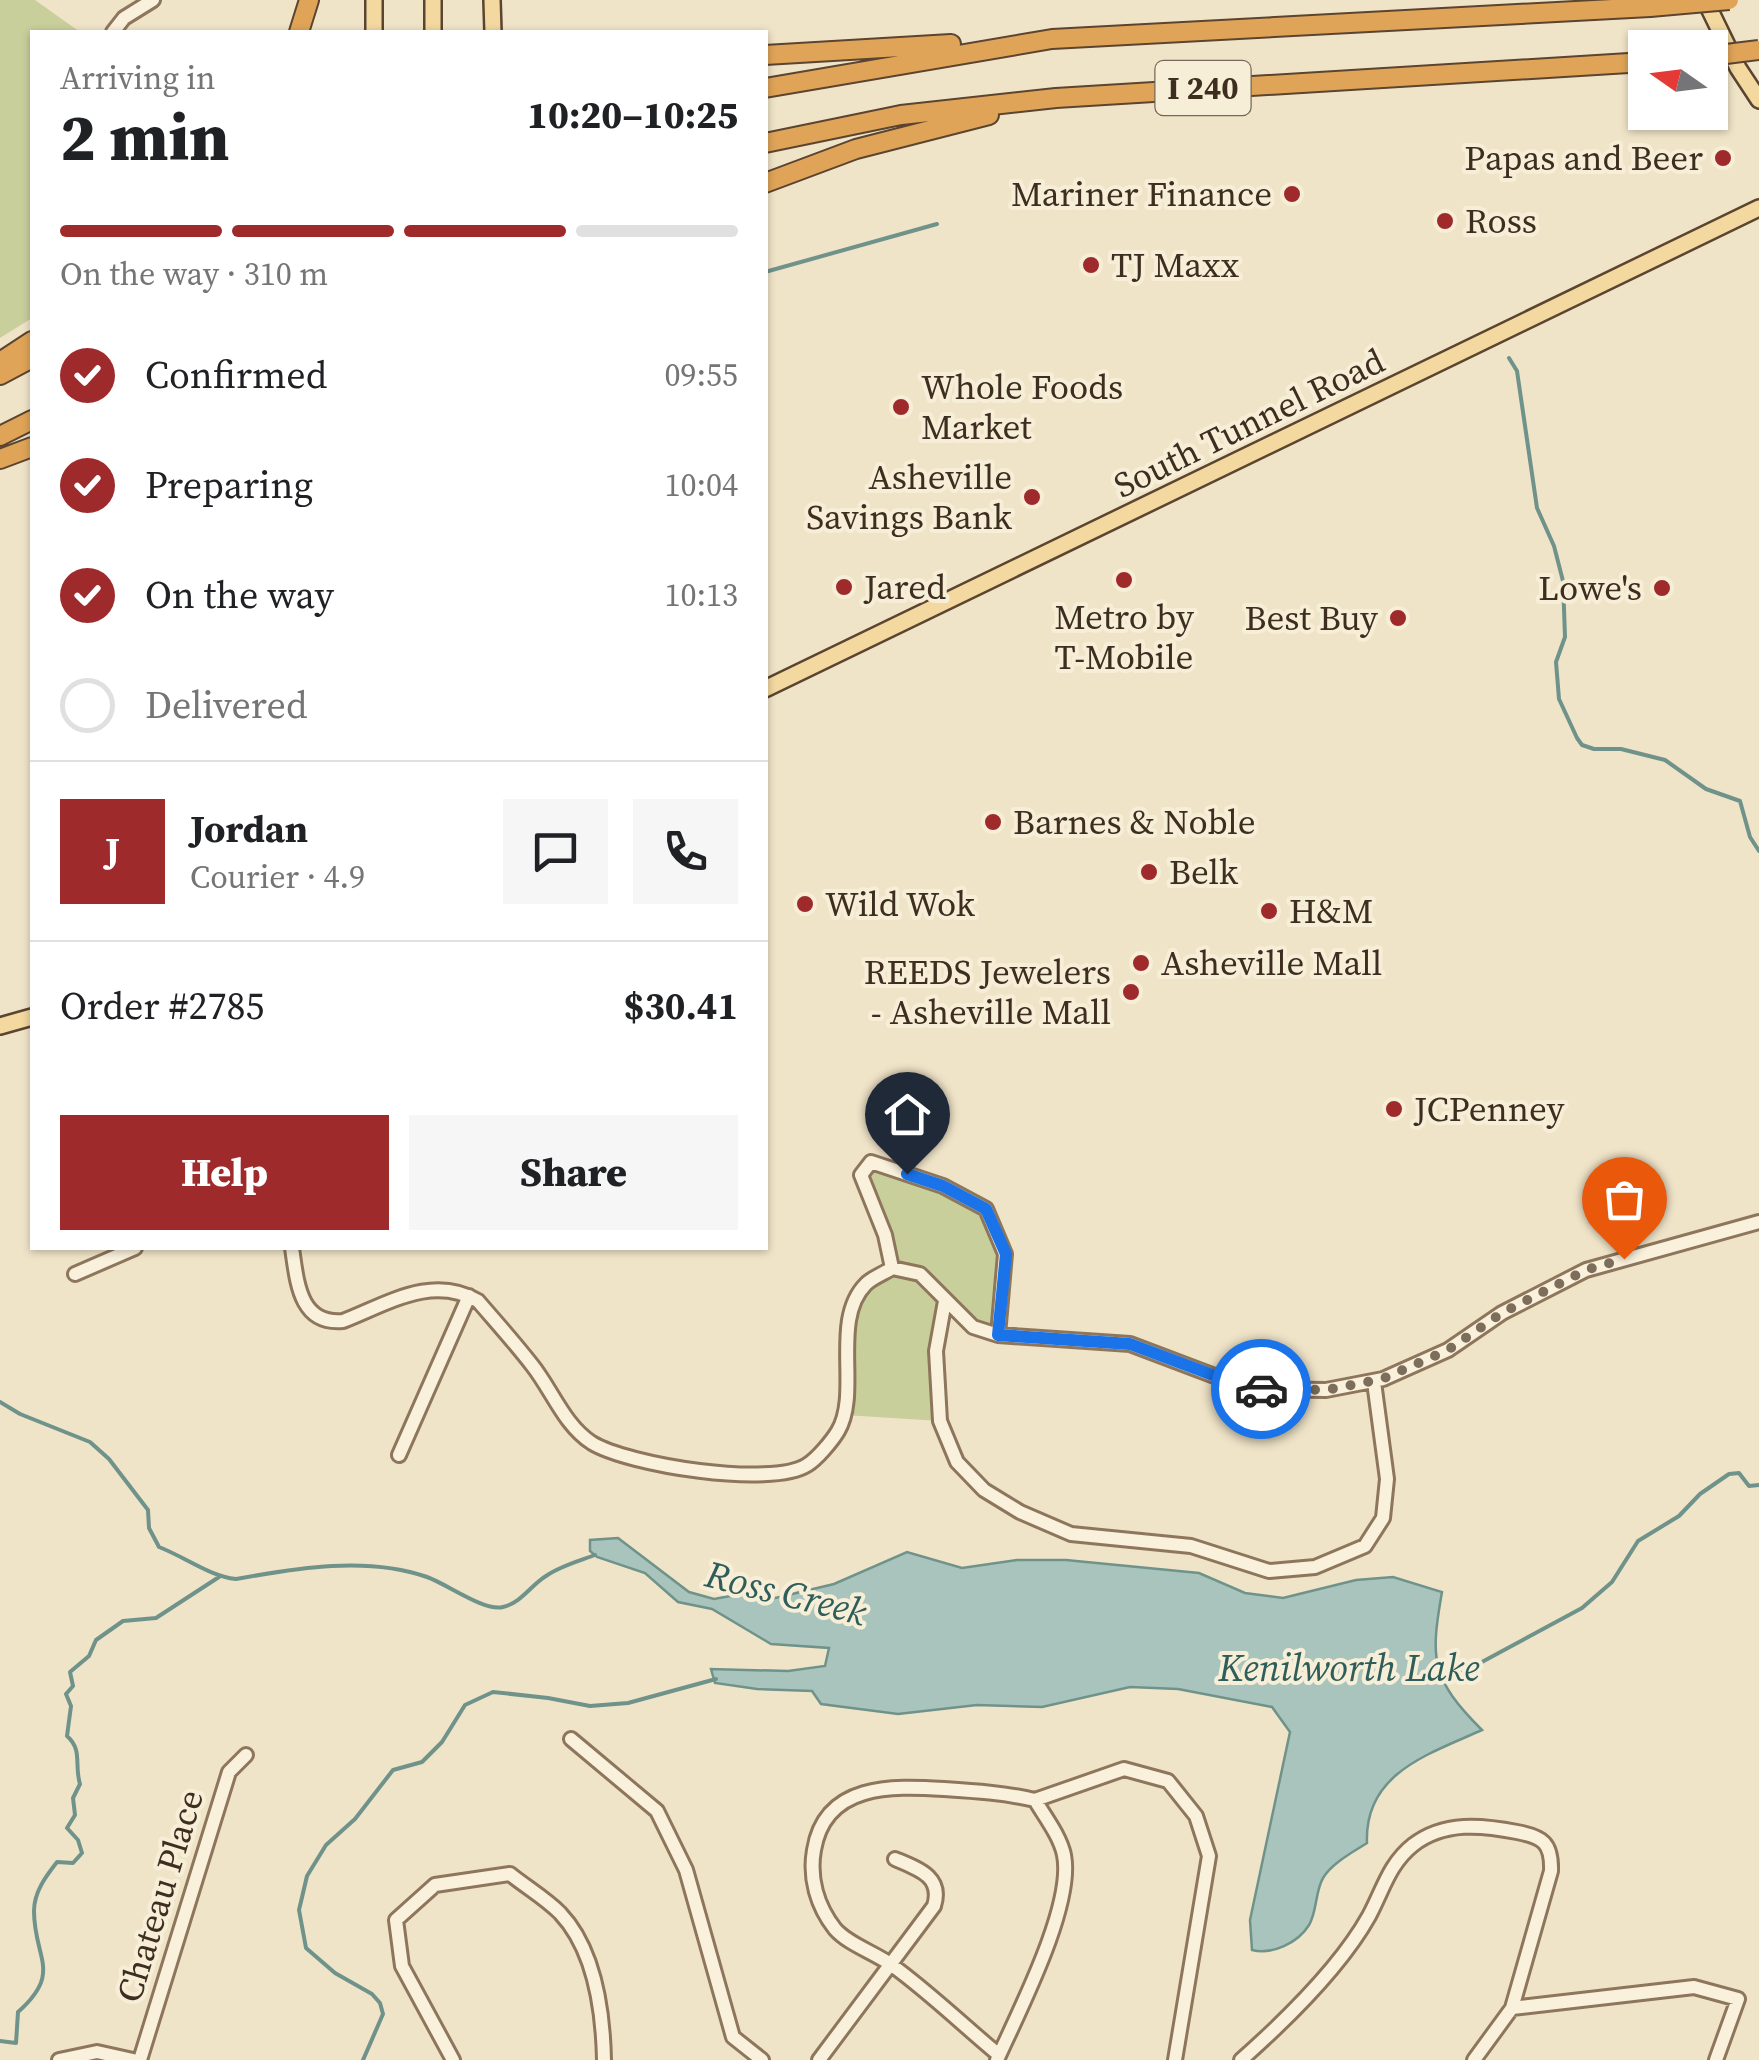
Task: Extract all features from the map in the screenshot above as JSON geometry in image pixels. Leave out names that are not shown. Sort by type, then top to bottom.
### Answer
[{"type":"highway","points":[[300,30],[310,0]]},
{"type":"highway","name":"I 240","points":[[768,87],[1052,38],[1729,0]]},
{"type":"highway","points":[[768,55],[1052,38]]},
{"type":"highway","points":[[1728,54],[1759,50]]},
{"type":"highway","name":"I 240","points":[[768,142],[901,116],[1056,98],[1628,63]]},
{"type":"highway","points":[[768,181],[856,149],[1056,98]]},
{"type":"highway","points":[[0,362],[30,342]]},
{"type":"highway","points":[[0,375],[30,359]]},
{"type":"highway","points":[[0,436],[30,421]]},
{"type":"highway","points":[[0,458],[30,448]]},
{"type":"main road","points":[[374,0],[374,30]]},
{"type":"main road","points":[[433,0],[433,30]]},
{"type":"main road","points":[[492,0],[493,30]]},
{"type":"main road","points":[[1705,0],[1738,68],[1759,100]]},
{"type":"main road","name":"South Tunnel Road","points":[[768,689],[1759,208]]},
{"type":"main road","points":[[0,1026],[30,1017]]},
{"type":"street","points":[[115,30],[124,18],[152,0]]},
{"type":"street","points":[[892,1268],[885,1236],[861,1175],[871,1162],[943,1186],[986,1209],[1006,1254],[998,1335]]},
{"type":"street","points":[[292,1250],[298,1291],[316,1318],[343,1321],[429,1288],[469,1296],[478,1301],[534,1367],[571,1424],[594,1444],[670,1469],[774,1474],[807,1465],[837,1432],[844,1415],[847,1339],[854,1306],[866,1284],[892,1268],[920,1274],[973,1327],[998,1335],[1130,1344],[1250,1389],[1326,1390],[1374,1382],[1448,1350],[1502,1313],[1586,1270],[1759,1222]]},
{"type":"street","points":[[75,1274],[130,1250]]},
{"type":"street","points":[[399,1455],[469,1296]]},
{"type":"street","points":[[945,1301],[936,1351],[940,1421],[957,1462],[984,1490],[1020,1512],[1071,1534],[1191,1546],[1268,1571],[1315,1567],[1365,1546],[1383,1518],[1387,1478],[1374,1382]]},
{"type":"street","points":[[571,1739],[657,1811],[686,1870],[733,2036],[762,2060]]},
{"type":"street","name":"Chateau Place","points":[[137,2060],[230,1772],[246,1755]]},
{"type":"street","points":[[1036,1800],[1064,1850],[1067,1878],[1062,1906],[998,2058],[892,1965],[838,1932],[822,1908],[813,1883],[814,1844],[820,1827],[840,1804],[866,1792],[890,1786],[1003,1793],[1036,1800],[1124,1769],[1168,1781],[1196,1816],[1209,1856],[1175,2060]]},
{"type":"street","points":[[1241,2060],[1274,2031],[1336,1960],[1368,1917],[1388,1872],[1414,1844],[1442,1829],[1482,1825],[1536,1836],[1552,1852],[1551,1871],[1512,2008],[1474,2060]]},
{"type":"street","points":[[820,2060],[934,1906],[938,1894],[935,1881],[918,1868],[895,1860]]},
{"type":"street","points":[[453,2060],[402,1966],[396,1920],[435,1886],[510,1874],[561,1914],[581,1946],[594,1976],[604,2033],[604,2060]]},
{"type":"street","points":[[1512,2008],[1694,1986],[1738,1999],[1716,2060]]},
{"type":"street","points":[[59,2060],[97,2052],[137,2060]]},
{"type":"green space","points":[[0,0],[35,0],[77,30],[30,30],[30,319],[0,338]]},
{"type":"green space","points":[[871,1162],[986,1209],[1005,1254],[998,1335],[954,1311],[942,1310],[940,1421],[844,1415],[847,1339],[866,1284],[892,1268],[861,1175]]},
{"type":"water","name":"Kenilworth Lake","points":[[618,1538],[689,1592],[714,1599],[741,1594],[767,1600],[834,1584],[907,1552],[962,1568],[1017,1560],[1066,1560],[1199,1573],[1245,1593],[1283,1598],[1356,1580],[1393,1577],[1442,1592],[1436,1635],[1438,1667],[1453,1696],[1482,1730],[1422,1758],[1388,1783],[1376,1799],[1369,1819],[1367,1843],[1337,1863],[1323,1878],[1312,1920],[1304,1931],[1276,1949],[1252,1950],[1250,1920],[1290,1732],[1272,1707],[1178,1689],[1130,1687],[1042,1707],[977,1705],[898,1714],[821,1704],[812,1691],[715,1683],[711,1669],[788,1671],[825,1666],[829,1648],[771,1644],[712,1609],[678,1602],[645,1573],[590,1551],[590,1540]]},
{"type":"waterway","points":[[768,271],[937,224]]},
{"type":"waterway","points":[[1509,358],[1517,371],[1537,508],[1554,546],[1563,581],[1565,637],[1556,662],[1559,699],[1577,738],[1582,745],[1594,749],[1621,749],[1665,760],[1706,789],[1740,801],[1750,837],[1759,851]]},
{"type":"waterway","name":"Ross Creek","points":[[0,1402],[90,1442],[109,1459],[148,1510],[149,1528],[159,1547],[226,1577],[236,1579],[332,1566],[380,1567],[427,1577],[476,1602],[503,1607],[515,1602],[551,1572],[595,1555]]},
{"type":"waterway","name":"Ross Creek","points":[[1434,1675],[1454,1677],[1582,1608],[1612,1582],[1638,1541],[1679,1516],[1700,1494],[1729,1474],[1739,1473],[1749,1486],[1759,1485]]},
{"type":"waterway","points":[[0,2041],[16,2043],[18,2012],[32,1998],[43,1975],[34,1911],[38,1891],[57,1862],[73,1863],[82,1853],[78,1840],[67,1828],[75,1815],[73,1798],[80,1784],[77,1752],[67,1736],[71,1706],[66,1694],[73,1686],[70,1672],[89,1656],[96,1640],[123,1621],[156,1618],[219,1577]]},
{"type":"waterway","points":[[363,2060],[383,2014],[380,2003],[306,1948],[299,1910],[307,1876],[326,1845],[355,1819],[393,1770],[422,1762],[442,1742],[465,1705],[493,1692],[590,1706],[628,1703],[716,1679]]},
{"type":"way so far","points":[[1261,1389],[1326,1390],[1382,1379],[1448,1350],[1502,1313],[1586,1270],[1624,1259]]},
{"type":"place","name":"Papas and Beer","points":[[1723,158]]},
{"type":"place","name":"Mariner Finance","points":[[1292,194]]},
{"type":"place","name":"Ross","points":[[1445,221]]},
{"type":"place","name":"TJ Maxx","points":[[1091,265]]},
{"type":"place","name":"Whole Foods Market","points":[[901,407]]},
{"type":"place","name":"Asheville Savings Bank","points":[[1032,497]]},
{"type":"place","name":"Metro by T-Mobile","points":[[1124,580]]},
{"type":"place","name":"Jared","points":[[844,587]]},
{"type":"place","name":"Lowe's","points":[[1662,588]]},
{"type":"place","name":"Best Buy","points":[[1398,618]]},
{"type":"place","name":"Barnes & Noble","points":[[993,822]]},
{"type":"place","name":"Belk","points":[[1149,872]]},
{"type":"place","name":"Wild Wok","points":[[805,904]]},
{"type":"place","name":"H&M","points":[[1269,911]]},
{"type":"place","name":"Asheville Mall","points":[[1141,963]]},
{"type":"place","name":"REEDS Jewelers - Asheville Mall","points":[[1131,992]]},
{"type":"place","name":"JCPenney","points":[[1394,1109]]},
{"type":"route","points":[[907,1174],[943,1186],[986,1209],[1006,1254],[998,1335],[1130,1344],[1250,1389],[1261,1389]]}]
